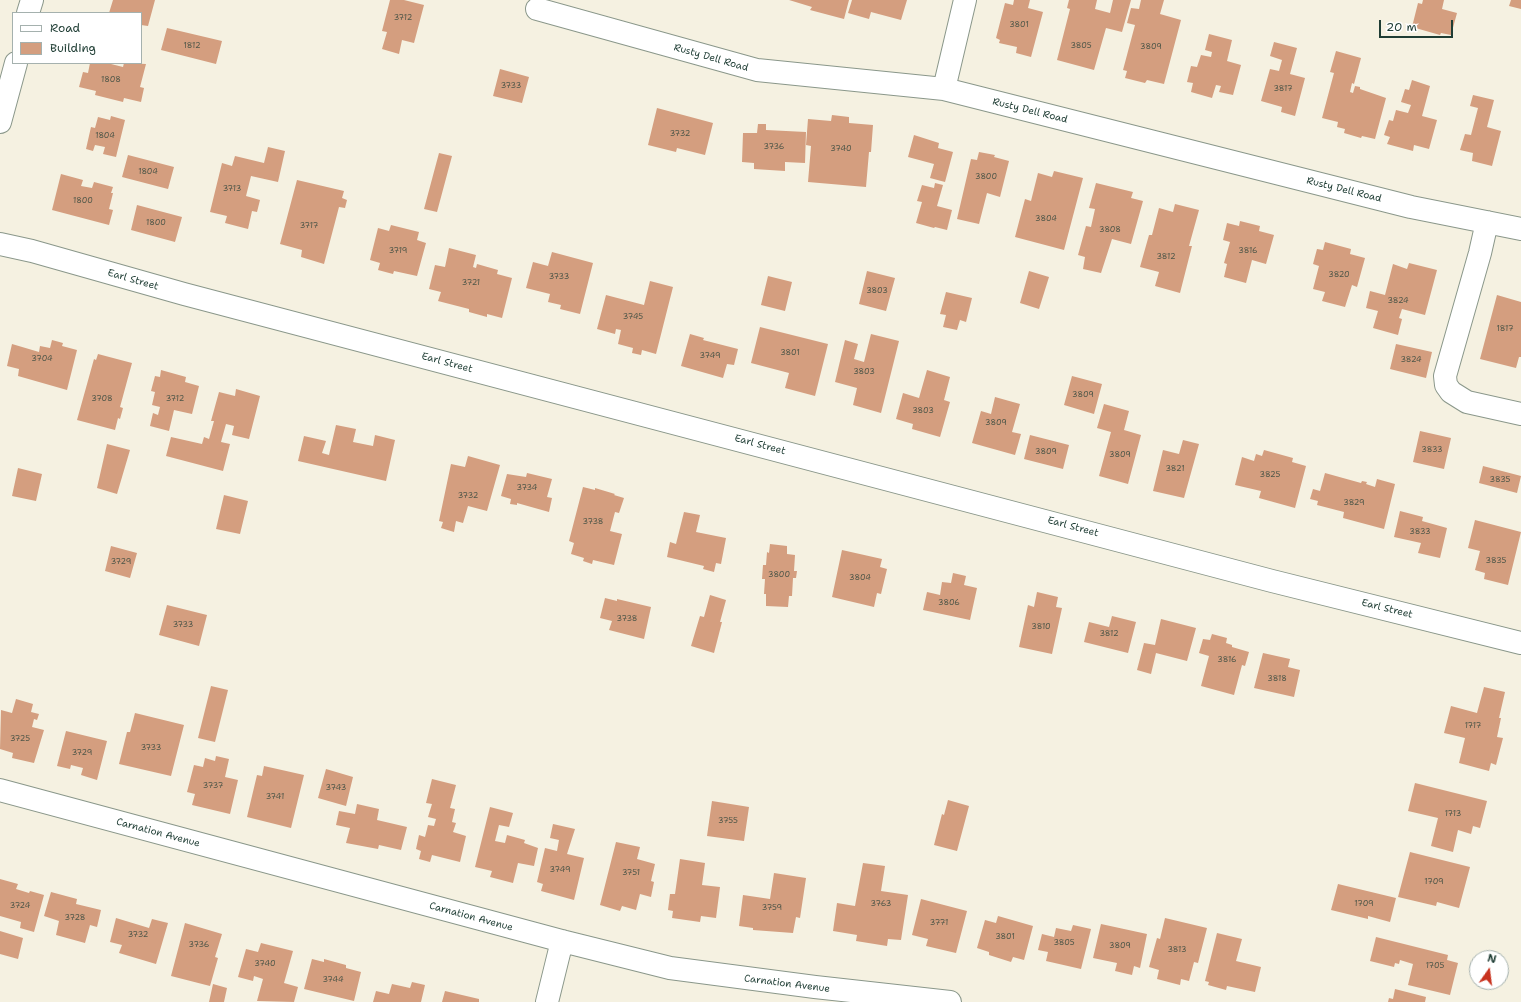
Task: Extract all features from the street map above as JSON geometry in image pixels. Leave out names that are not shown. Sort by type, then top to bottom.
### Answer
[{"type":"street","points":[[28,12],[32,0]]},
{"type":"street","points":[[944,89],[965,0]]},
{"type":"street","name":"Rusty Dell Road","points":[[537,9],[757,70],[944,89],[1411,207],[1521,230]]},
{"type":"street","points":[[0,122],[16,64]]},
{"type":"street","points":[[1487,222],[1480,254],[1445,376],[1446,385],[1451,392],[1467,402],[1521,414]]},
{"type":"street","name":"Earl Street","points":[[0,244],[32,251],[184,294],[1272,580],[1521,643]]},
{"type":"street","name":"Carnation Avenue","points":[[0,790],[562,941],[670,968],[815,987],[950,1002]]},
{"type":"street","points":[[547,1002],[562,941]]},
{"type":"building","points":[[113,0],[155,0],[148,26],[142,25],[142,12],[109,12]]},
{"type":"building","points":[[390,0],[404,0],[424,5],[414,43],[402,40],[399,54],[382,49],[387,32],[382,31]]},
{"type":"building","points":[[789,0],[849,0],[844,19],[810,10],[812,7]]},
{"type":"building","points":[[852,0],[907,0],[901,20],[871,12],[869,19],[848,13]]},
{"type":"building","points":[[1014,0],[1030,0],[1028,8],[1043,12],[1031,57],[1016,53],[1017,47],[999,43],[1000,40],[996,38],[1005,3],[1013,5]]},
{"type":"building","points":[[1069,0],[1097,0],[1095,9],[1110,13],[1113,0],[1131,0],[1122,32],[1106,28],[1094,70],[1057,60],[1070,9],[1067,8]]},
{"type":"building","points":[[1141,0],[1164,0],[1160,14],[1181,20],[1164,84],[1147,80],[1145,83],[1125,78],[1127,71],[1123,70],[1135,25],[1127,23],[1131,8],[1139,9]]},
{"type":"building","points":[[1423,0],[1444,0],[1442,9],[1457,13],[1451,35],[1441,33],[1440,35],[1412,27],[1418,3],[1422,4]]},
{"type":"building","points":[[1511,0],[1521,0],[1521,9],[1509,6]]},
{"type":"building","points":[[167,28],[222,41],[216,64],[161,50]]},
{"type":"building","points":[[1209,34],[1232,40],[1227,61],[1241,65],[1233,95],[1219,92],[1221,86],[1216,85],[1212,98],[1191,92],[1193,83],[1187,82],[1191,66],[1197,67],[1201,55],[1211,57],[1212,52],[1205,50]]},
{"type":"building","points":[[1274,42],[1297,48],[1290,74],[1305,78],[1295,116],[1281,112],[1282,107],[1261,101],[1270,69],[1279,71],[1282,60],[1270,56]]},
{"type":"building","points":[[1336,51],[1361,58],[1354,84],[1352,83],[1350,92],[1353,93],[1355,86],[1386,98],[1375,139],[1362,136],[1361,138],[1344,133],[1345,129],[1337,127],[1338,122],[1322,118],[1334,73],[1330,72]]},
{"type":"building","points":[[90,64],[111,64],[123,67],[124,64],[146,64],[140,87],[144,88],[141,102],[124,98],[123,102],[95,95],[96,91],[79,87],[83,72],[88,73]]},
{"type":"building","points":[[500,69],[529,77],[522,103],[493,96]]},
{"type":"building","points":[[1412,80],[1430,86],[1422,116],[1437,120],[1429,149],[1414,145],[1413,151],[1387,144],[1390,137],[1384,135],[1389,120],[1393,121],[1396,110],[1408,113],[1411,105],[1401,102],[1405,89],[1409,90]]},
{"type":"building","points":[[1473,95],[1494,100],[1487,127],[1501,131],[1492,166],[1472,161],[1473,153],[1460,150],[1465,134],[1471,135],[1478,108],[1470,106]]},
{"type":"building","points":[[657,108],[713,123],[705,155],[677,148],[676,152],[648,145]]},
{"type":"building","points":[[832,115],[849,117],[849,123],[873,125],[866,187],[808,182],[811,146],[806,145],[808,119],[831,121]]},
{"type":"building","points":[[111,116],[125,120],[116,157],[103,154],[105,147],[95,145],[93,151],[86,149],[91,127],[95,128],[98,117],[110,120]]},
{"type":"building","points":[[758,124],[766,124],[766,130],[806,132],[805,163],[785,162],[785,171],[754,169],[754,163],[742,162],[743,133],[757,133]]},
{"type":"building","points":[[914,135],[939,143],[938,148],[953,152],[945,182],[930,178],[934,164],[908,157]]},
{"type":"building","points":[[268,147],[285,151],[278,182],[251,176],[246,196],[260,200],[257,212],[252,211],[248,229],[225,223],[227,216],[210,212],[222,163],[232,166],[235,156],[264,163]]},
{"type":"building","points":[[979,152],[995,155],[994,157],[1009,161],[1000,197],[987,193],[979,224],[957,219],[971,159],[977,160]]},
{"type":"building","points":[[439,153],[452,156],[437,212],[424,209]]},
{"type":"building","points":[[128,155],[174,167],[168,189],[122,177]]},
{"type":"building","points":[[1054,171],[1083,178],[1064,250],[1015,237],[1025,199],[1031,201],[1038,173],[1052,177]]},
{"type":"building","points":[[61,174],[83,180],[81,186],[92,188],[94,182],[113,187],[109,209],[113,210],[109,225],[52,210]]},
{"type":"building","points":[[297,180],[344,191],[342,198],[347,200],[345,208],[339,207],[324,264],[301,257],[302,250],[280,244]]},
{"type":"building","points":[[935,183],[943,185],[937,206],[952,210],[947,230],[916,223],[922,202],[917,201],[922,185],[934,188]]},
{"type":"building","points":[[1096,183],[1133,192],[1131,198],[1143,201],[1131,244],[1112,239],[1101,273],[1083,269],[1085,257],[1078,255],[1086,226],[1091,227],[1095,209],[1089,208]]},
{"type":"building","points":[[1175,204],[1199,210],[1189,246],[1192,246],[1180,293],[1155,286],[1159,272],[1140,267],[1149,235],[1152,235],[1159,208],[1173,212]]},
{"type":"building","points":[[137,205],[182,217],[175,242],[131,230]]},
{"type":"building","points":[[1240,221],[1260,226],[1259,231],[1274,235],[1266,264],[1252,260],[1246,283],[1224,277],[1227,264],[1224,263],[1230,242],[1223,240],[1227,223],[1239,226]]},
{"type":"building","points":[[391,225],[419,232],[417,240],[426,243],[417,276],[394,271],[393,274],[378,270],[380,263],[370,260],[378,228],[389,231]]},
{"type":"building","points":[[1325,242],[1351,249],[1350,254],[1365,258],[1357,287],[1352,285],[1345,307],[1322,301],[1325,292],[1313,289],[1319,266],[1313,264],[1317,249],[1323,250]]},
{"type":"building","points":[[449,248],[476,255],[473,267],[476,268],[477,264],[498,270],[497,274],[512,278],[502,318],[487,314],[487,317],[469,312],[469,309],[438,301],[441,292],[429,289],[435,265],[445,267]]},
{"type":"building","points":[[552,252],[593,263],[580,314],[560,309],[561,305],[548,302],[550,294],[526,288],[533,262],[548,266]]},
{"type":"building","points":[[1409,263],[1437,270],[1425,315],[1402,309],[1399,318],[1402,319],[1398,335],[1373,328],[1378,311],[1366,308],[1370,291],[1385,295],[1393,264],[1407,269]]},
{"type":"building","points":[[867,271],[895,278],[886,311],[859,304]]},
{"type":"building","points":[[1029,271],[1049,277],[1039,309],[1020,303]]},
{"type":"building","points":[[768,276],[792,282],[785,311],[761,305]]},
{"type":"building","points":[[650,281],[673,287],[656,354],[642,350],[641,355],[632,353],[633,348],[618,344],[621,330],[616,329],[615,334],[597,329],[606,295],[644,305]]},
{"type":"building","points":[[946,292],[972,298],[966,322],[960,320],[957,330],[943,327],[946,315],[940,314]]},
{"type":"building","points":[[1497,295],[1521,302],[1521,357],[1519,357],[1516,368],[1480,359]]},
{"type":"building","points":[[760,327],[828,344],[815,396],[785,388],[789,373],[751,363]]},
{"type":"building","points":[[690,334],[704,338],[703,340],[738,349],[734,365],[727,364],[723,378],[681,366]]},
{"type":"building","points":[[871,334],[899,341],[881,413],[853,405],[857,388],[835,382],[845,340],[858,344],[854,359],[864,362]]},
{"type":"building","points":[[52,340],[63,343],[62,346],[77,350],[67,390],[18,376],[19,369],[7,366],[12,344],[39,352],[40,346],[50,348]]},
{"type":"building","points":[[1396,344],[1432,352],[1426,378],[1390,369]]},
{"type":"building","points":[[98,354],[132,363],[120,407],[123,408],[120,419],[118,418],[115,430],[77,420],[94,359],[96,360]]},
{"type":"building","points":[[161,370],[186,377],[185,382],[199,386],[192,414],[174,410],[169,431],[150,426],[153,413],[158,415],[160,407],[152,405],[155,392],[151,391],[155,376],[160,377]]},
{"type":"building","points":[[927,370],[950,377],[944,400],[950,402],[940,437],[912,429],[913,424],[896,419],[903,393],[919,398]]},
{"type":"building","points":[[1072,376],[1102,384],[1094,414],[1064,405]]},
{"type":"building","points":[[236,389],[260,396],[249,439],[232,435],[234,426],[226,424],[221,442],[230,444],[223,471],[166,456],[171,437],[202,444],[204,437],[209,439],[214,421],[211,421],[219,392],[235,396]]},
{"type":"building","points":[[995,397],[1020,404],[1012,432],[1021,434],[1015,455],[972,443],[981,411],[991,414]]},
{"type":"building","points":[[1104,404],[1129,411],[1124,430],[1141,435],[1128,484],[1099,476],[1111,432],[1097,428]]},
{"type":"building","points":[[336,425],[356,429],[353,442],[373,446],[375,435],[395,440],[386,481],[298,461],[304,436],[326,441],[322,453],[329,455]]},
{"type":"building","points":[[1420,431],[1451,438],[1444,469],[1413,462]]},
{"type":"building","points":[[1030,435],[1069,445],[1063,469],[1024,459]]},
{"type":"building","points":[[1183,440],[1199,444],[1184,498],[1153,491],[1163,450],[1179,454]]},
{"type":"building","points":[[107,444],[130,450],[117,494],[97,488]]},
{"type":"building","points":[[1264,450],[1293,458],[1292,462],[1306,466],[1295,508],[1259,498],[1261,491],[1235,485],[1242,457],[1254,461],[1256,454],[1262,456]]},
{"type":"building","points":[[468,456],[500,465],[487,511],[468,506],[463,523],[456,521],[454,532],[441,528],[443,522],[439,521],[451,464],[465,467]]},
{"type":"building","points":[[1483,466],[1521,476],[1517,493],[1479,483]]},
{"type":"building","points":[[18,468],[42,474],[36,501],[12,496]]},
{"type":"building","points":[[527,473],[552,479],[547,497],[552,498],[549,512],[517,503],[517,505],[510,504],[511,499],[501,496],[507,474],[526,477]]},
{"type":"building","points":[[1325,473],[1361,483],[1362,481],[1367,482],[1366,484],[1375,487],[1377,479],[1395,484],[1384,529],[1343,518],[1344,512],[1317,505],[1318,501],[1310,499],[1313,489],[1320,491]]},
{"type":"building","points":[[583,487],[595,490],[595,488],[624,498],[619,513],[615,512],[610,531],[622,534],[614,565],[593,560],[592,564],[583,561],[584,558],[571,554],[574,543],[569,541]]},
{"type":"building","points":[[224,495],[248,501],[240,534],[216,529]]},
{"type":"building","points":[[1400,511],[1423,517],[1422,521],[1447,528],[1440,558],[1418,553],[1421,543],[1394,537]]},
{"type":"building","points":[[684,512],[700,515],[696,532],[726,538],[721,564],[716,563],[714,572],[703,569],[704,566],[667,557],[670,542],[676,544]]},
{"type":"building","points":[[1475,520],[1521,532],[1508,585],[1484,579],[1485,573],[1475,570],[1480,551],[1468,548]]},
{"type":"building","points":[[770,544],[787,546],[787,554],[795,555],[794,571],[797,571],[796,578],[793,578],[792,596],[789,596],[788,607],[766,606],[766,594],[764,594],[765,579],[762,579],[763,565],[766,565],[767,552],[769,553]]},
{"type":"building","points":[[111,546],[137,553],[130,578],[105,571]]},
{"type":"building","points":[[842,550],[882,559],[880,567],[887,569],[881,594],[877,593],[874,607],[832,597]]},
{"type":"building","points":[[953,573],[966,576],[964,585],[977,588],[970,620],[923,610],[927,592],[940,595],[942,582],[951,583]]},
{"type":"building","points":[[1037,592],[1058,597],[1056,607],[1062,608],[1052,654],[1019,647],[1028,605],[1034,607]]},
{"type":"building","points":[[710,595],[726,600],[714,653],[691,646],[700,616],[704,617]]},
{"type":"building","points":[[605,598],[617,601],[617,599],[651,607],[644,639],[609,630],[612,621],[600,618]]},
{"type":"building","points":[[167,605],[207,615],[199,646],[159,635]]},
{"type":"building","points":[[1112,616],[1136,622],[1128,653],[1084,642],[1089,622],[1109,627]]},
{"type":"building","points":[[1161,619],[1196,628],[1187,661],[1156,653],[1151,674],[1137,670],[1144,643],[1155,645]]},
{"type":"building","points":[[1212,634],[1227,638],[1226,643],[1232,645],[1232,647],[1249,652],[1245,666],[1242,665],[1234,695],[1201,686],[1209,656],[1199,653],[1203,639],[1210,640]]},
{"type":"building","points":[[1263,653],[1290,659],[1288,667],[1300,670],[1294,697],[1254,688]]},
{"type":"building","points":[[211,686],[228,690],[215,742],[198,738]]},
{"type":"building","points":[[1484,687],[1505,692],[1499,718],[1501,718],[1497,737],[1503,738],[1496,765],[1491,763],[1489,771],[1459,763],[1465,738],[1444,733],[1451,706],[1477,713]]},
{"type":"building","points":[[16,699],[33,704],[31,712],[39,714],[37,720],[34,719],[32,727],[44,730],[34,763],[12,758],[13,753],[0,749],[1,710],[12,713]]},
{"type":"building","points":[[135,713],[184,725],[171,776],[119,764],[127,732],[130,732]]},
{"type":"building","points":[[66,731],[107,741],[97,780],[81,775],[83,768],[71,765],[70,769],[57,766]]},
{"type":"building","points":[[216,756],[229,759],[225,777],[238,780],[230,814],[192,805],[195,794],[187,792],[194,765],[203,767],[205,758],[215,761]]},
{"type":"building","points":[[264,766],[304,775],[291,828],[247,817],[257,775],[262,776]]},
{"type":"building","points":[[326,769],[353,777],[346,806],[318,798]]},
{"type":"building","points":[[432,779],[456,785],[450,808],[455,809],[452,822],[456,823],[453,832],[466,836],[460,862],[432,855],[430,862],[419,859],[421,851],[416,849],[419,835],[425,837],[428,825],[434,826],[436,819],[428,817],[432,804],[426,803]]},
{"type":"building","points":[[1415,783],[1487,801],[1480,828],[1473,826],[1471,834],[1458,830],[1453,852],[1431,846],[1438,818],[1408,811]]},
{"type":"building","points":[[948,800],[969,806],[957,851],[934,845],[942,814],[944,815]]},
{"type":"building","points":[[712,801],[749,807],[744,841],[707,836]]},
{"type":"building","points":[[357,804],[379,809],[377,820],[407,827],[401,850],[379,845],[378,849],[346,843],[350,828],[336,825],[339,811],[355,814]]},
{"type":"building","points":[[490,807],[513,813],[509,827],[499,825],[495,841],[505,843],[507,835],[525,840],[524,843],[538,848],[534,866],[518,863],[513,883],[490,877],[492,871],[475,867]]},
{"type":"building","points":[[553,824],[575,829],[567,854],[584,858],[574,900],[541,891],[543,884],[537,882],[545,848],[557,851],[559,840],[550,838]]},
{"type":"building","points":[[616,842],[640,847],[637,859],[655,864],[651,881],[654,882],[651,897],[640,894],[636,910],[622,906],[620,911],[600,905]]},
{"type":"building","points":[[1410,852],[1470,867],[1459,908],[1437,902],[1436,906],[1398,897]]},
{"type":"building","points":[[680,859],[705,863],[702,885],[720,887],[716,918],[701,916],[700,922],[672,918],[673,911],[668,910],[670,894],[675,894]]},
{"type":"building","points":[[863,863],[885,866],[881,891],[908,895],[901,940],[888,939],[887,946],[856,941],[857,935],[833,931],[837,903],[855,906]]},
{"type":"building","points":[[774,873],[806,878],[800,918],[796,917],[793,933],[753,930],[753,928],[739,926],[743,895],[770,899]]},
{"type":"building","points":[[0,879],[18,884],[16,889],[44,895],[34,932],[20,928],[21,922],[0,916]]},
{"type":"building","points":[[1338,884],[1396,898],[1390,922],[1368,916],[1368,919],[1331,910]]},
{"type":"building","points":[[51,892],[77,899],[76,904],[101,910],[97,927],[90,925],[85,943],[56,935],[59,921],[44,916]]},
{"type":"building","points":[[921,899],[967,911],[956,953],[926,946],[928,939],[912,935]]},
{"type":"building","points":[[998,916],[1033,926],[1024,960],[1013,957],[1011,962],[989,955],[989,952],[977,948],[985,920],[996,923]]},
{"type":"building","points":[[116,918],[149,928],[152,919],[168,923],[156,964],[119,953],[122,945],[110,942]]},
{"type":"building","points":[[1165,918],[1207,928],[1198,963],[1194,962],[1189,981],[1181,979],[1180,985],[1157,979],[1159,970],[1149,967],[1157,938],[1160,939]]},
{"type":"building","points":[[185,923],[222,934],[215,957],[218,958],[210,986],[171,976]]},
{"type":"building","points":[[1101,924],[1147,934],[1140,968],[1134,966],[1132,975],[1115,971],[1117,963],[1093,958]]},
{"type":"building","points":[[1073,925],[1091,929],[1081,969],[1046,961],[1048,952],[1038,950],[1042,934],[1054,937],[1056,928],[1071,931]]},
{"type":"building","points":[[0,931],[23,938],[18,959],[0,954]]},
{"type":"building","points":[[1217,933],[1242,939],[1236,961],[1261,967],[1255,992],[1227,986],[1226,990],[1208,985],[1209,982],[1205,981]]},
{"type":"building","points":[[1376,937],[1448,955],[1447,960],[1458,963],[1450,995],[1408,985],[1413,964],[1400,960],[1399,964],[1395,963],[1394,967],[1370,961]]},
{"type":"building","points":[[261,943],[293,951],[284,983],[298,987],[294,1002],[257,1001],[263,979],[254,976],[253,981],[238,977],[246,949],[258,952]]},
{"type":"building","points":[[312,959],[324,962],[324,959],[346,965],[346,968],[361,972],[354,1001],[304,989]]},
{"type":"building","points":[[412,982],[425,985],[421,1002],[373,1002],[376,991],[389,994],[392,984],[410,988]]},
{"type":"building","points":[[213,984],[227,988],[224,1002],[209,1002]]},
{"type":"building","points":[[1395,989],[1426,997],[1425,1002],[1388,1002],[1389,998],[1393,999]]},
{"type":"building","points":[[445,991],[479,999],[479,1002],[442,1002]]}]
